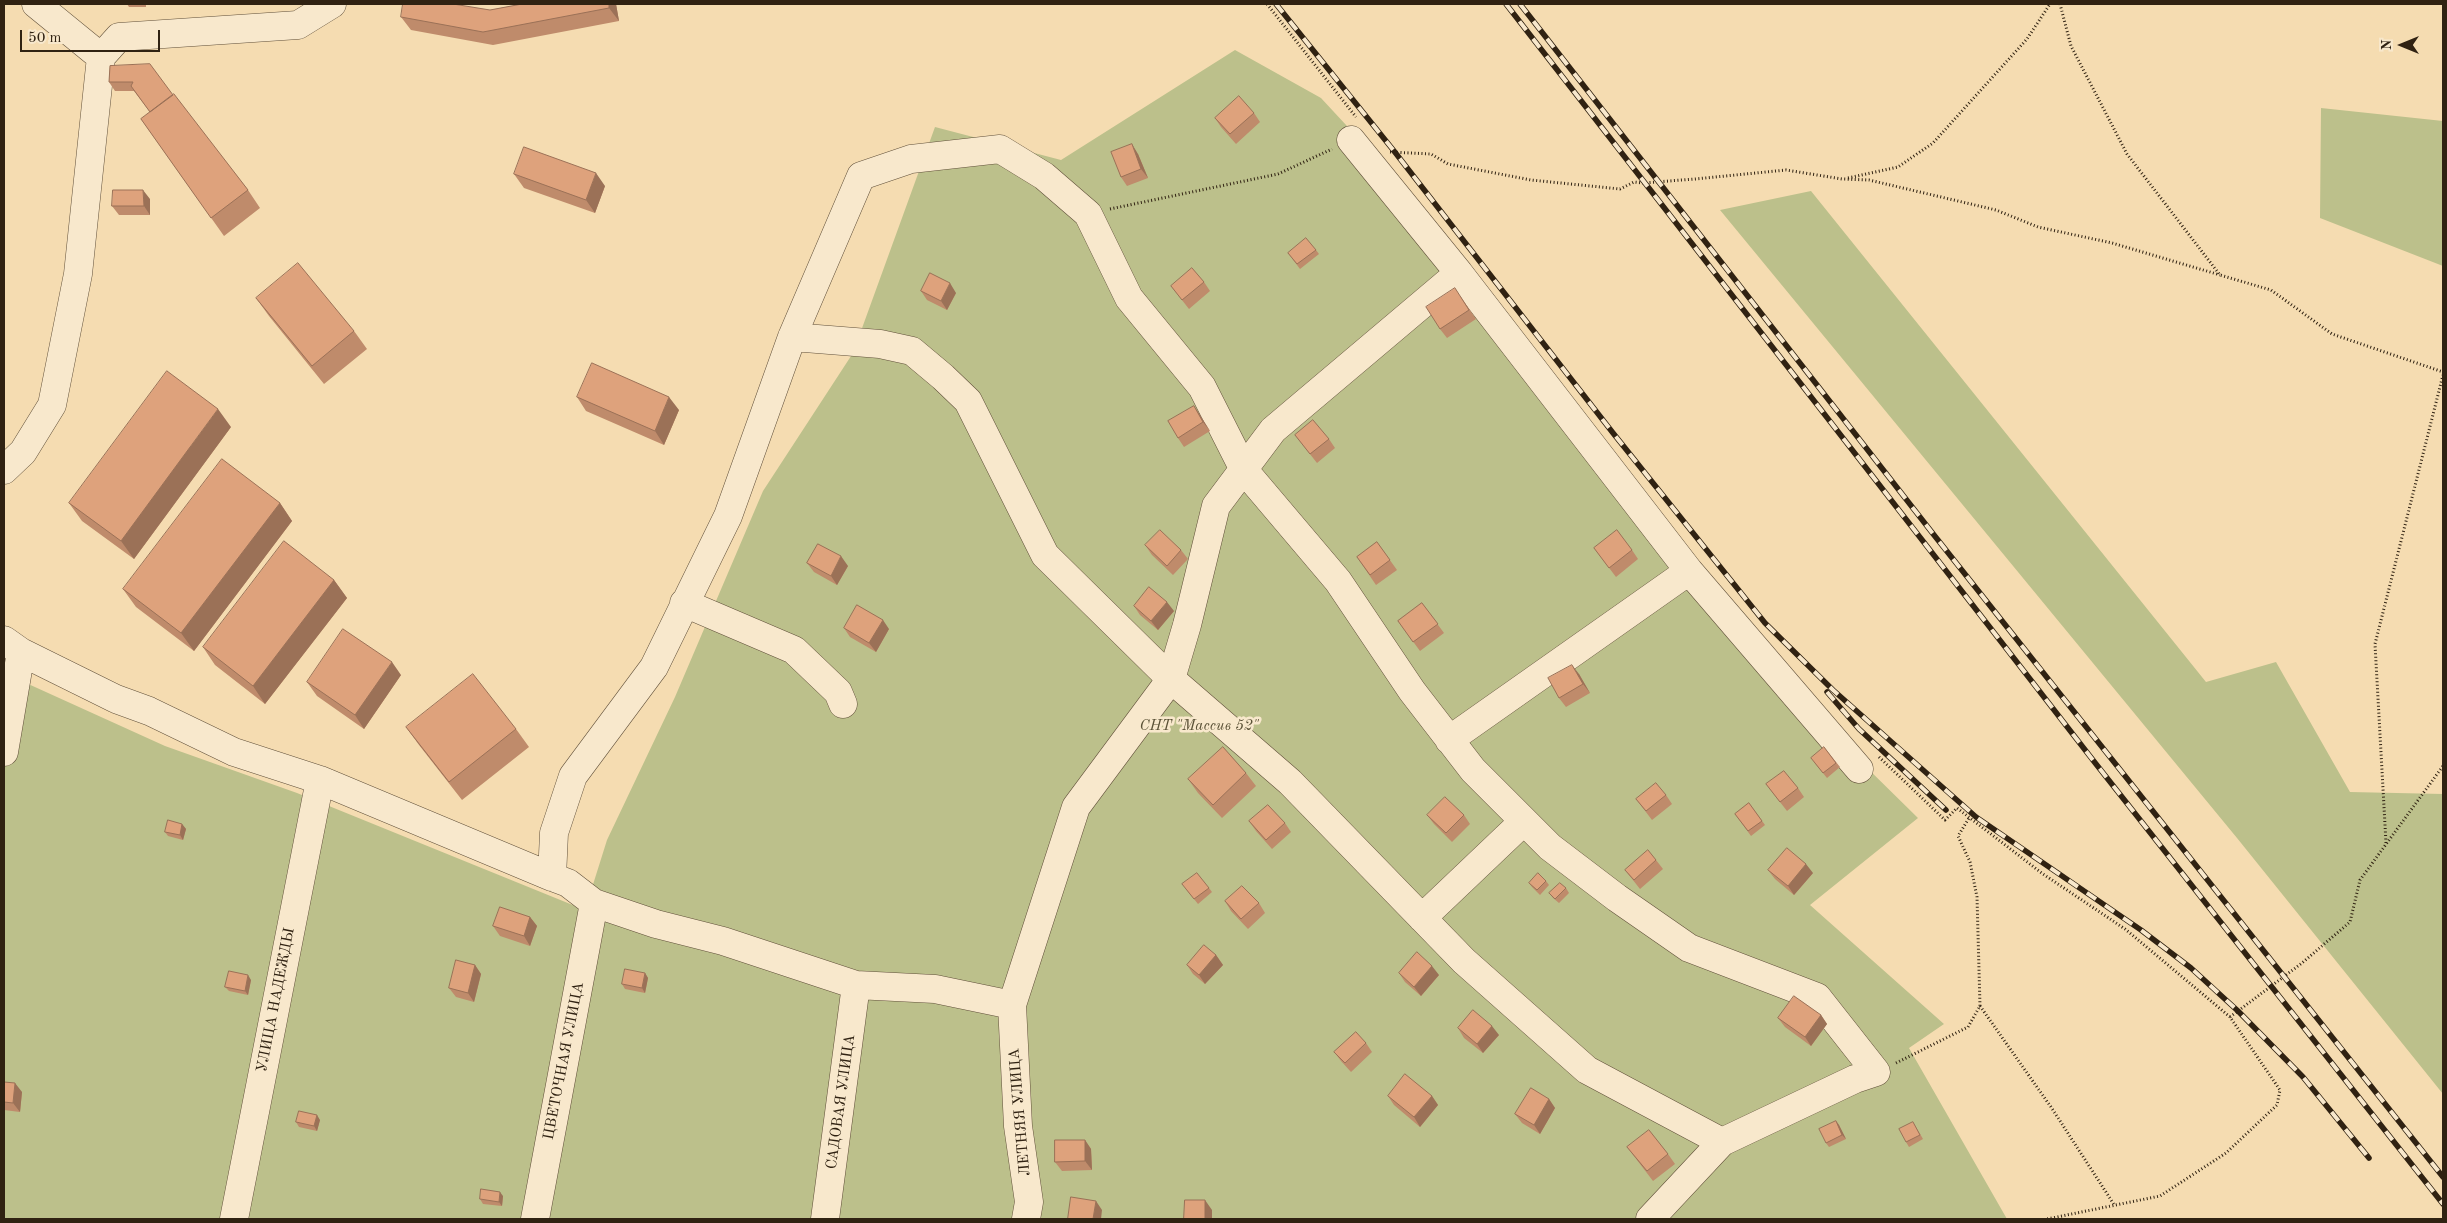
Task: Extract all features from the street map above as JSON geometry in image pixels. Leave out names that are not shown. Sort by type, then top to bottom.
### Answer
[{"type":"street","points":[[36,4],[101,58]]},
{"type":"street","points":[[4,470],[23,452],[52,406],[78,274],[101,58],[119,37],[298,25],[332,4]]},
{"type":"street","points":[[1356,132],[1459,273],[1689,571],[1868,762]]},
{"type":"street","points":[[552,877],[554,833],[573,776],[654,667],[728,516],[792,338],[861,176],[911,159],[1000,149],[1044,176],[1088,214],[1129,298],[1202,387],[1244,470],[1338,581],[1412,691],[1473,770],[1550,847],[1617,898],[1690,948],[1817,997],[1876,1072],[1855,1078],[1722,1142],[1650,1219]]},
{"type":"street","points":[[4,752],[13,646],[116,699],[149,711],[234,752],[320,780],[568,883],[594,903],[656,924],[723,941],[856,985],[935,989],[1012,1005],[1076,807],[1171,679],[1187,625],[1216,506],[1273,430],[1459,273]]},
{"type":"street","points":[[792,338],[880,344],[912,352],[943,377],[968,401],[1045,555],[1171,679],[1290,782],[1464,961],[1588,1070],[1722,1142]]},
{"type":"street","points":[[1449,740],[1689,571]]},
{"type":"street","points":[[684,603],[794,650],[838,692],[843,704]]},
{"type":"street","name":"УЛИЦА НАДЕЖДЫ","points":[[234,1219],[320,780]]},
{"type":"street","points":[[1422,918],[1524,821]]},
{"type":"street","name":"ЦВЕТОЧНАЯ УЛИЦА","points":[[535,1219],[594,903]]},
{"type":"street","name":"САДОВАЯ УЛИЦА","points":[[825,1219],[856,985]]},
{"type":"street","name":"ЛЕТНЯЯ УЛИЦА","points":[[1012,1005],[1018,1126],[1029,1202],[1026,1219]]},
{"type":"path","points":[[1088,214],[1278,174],[1356,132],[1267,4]]},
{"type":"path","points":[[1842,179],[1898,167],[1933,143],[2027,40],[2050,4]]},
{"type":"path","points":[[2060,4],[2071,46],[2127,154],[2220,275]]},
{"type":"path","points":[[1385,154],[1394,151],[1431,154],[1448,164],[1531,180],[1620,189],[1634,182],[1695,179],[1786,170],[1842,179],[1869,180],[1996,210],[2038,227],[2112,243],[2271,290],[2332,334],[2443,373],[2375,644],[2386,843]]},
{"type":"path","points":[[1868,762],[1945,820],[1957,808],[2043,874],[2125,929],[2230,1017],[2280,1090],[2277,1105],[2226,1153],[2160,1196],[2047,1219]]},
{"type":"path","points":[[2230,1017],[2302,963],[2350,922],[2360,880],[2443,766]]},
{"type":"path","points":[[1876,1072],[1914,1056],[1968,1027],[1980,1006],[1978,897],[1970,862],[1958,836],[1969,818]]},
{"type":"path","points":[[1980,1006],[2050,1107],[2115,1206]]},
{"type":"green space","name":"СНТ \"Массив 52\"","points":[[1235,50],[1321,98],[1359,139],[1858,759],[1918,818],[1810,905],[1944,1024],[1909,1048],[2007,1219],[4,1219],[4,673],[165,746],[297,793],[585,910],[607,840],[675,697],[763,491],[853,353],[935,127],[1061,160]]},
{"type":"green space","points":[[2321,108],[2443,121],[2443,266],[2320,218]]},
{"type":"green space","points":[[1811,191],[2206,682],[2276,662],[2350,792],[2443,794],[2443,1094],[2237,838],[1720,210]]},
{"type":"building","points":[[403,4],[453,4],[490,10],[522,4],[609,4],[609,8],[483,32],[401,17]]},
{"type":"building","points":[[150,64],[173,95],[150,112],[131,86],[133,82],[109,82],[110,66]]},
{"type":"building","points":[[174,94],[248,190],[211,218],[141,119]]},
{"type":"building","points":[[1239,96],[1254,113],[1230,134],[1215,118]]},
{"type":"building","points":[[1132,144],[1141,169],[1121,177],[1111,152]]},
{"type":"building","points":[[524,147],[596,173],[586,200],[514,174]]},
{"type":"building","points":[[113,190],[143,190],[144,206],[112,206]]},
{"type":"building","points":[[1306,238],[1316,250],[1297,264],[1288,253]]},
{"type":"building","points":[[298,263],[354,331],[312,366],[256,298]]},
{"type":"building","points":[[1192,268],[1204,282],[1182,300],[1171,286]]},
{"type":"building","points":[[930,273],[950,283],[941,301],[921,291]]},
{"type":"building","points":[[1455,288],[1469,310],[1440,329],[1426,307]]},
{"type":"building","points":[[592,363],[669,397],[655,431],[577,397]]},
{"type":"building","points":[[167,371],[218,409],[121,541],[69,503]]},
{"type":"building","points":[[1194,406],[1203,422],[1178,438],[1168,421]]},
{"type":"building","points":[[1313,420],[1329,439],[1310,454],[1295,435]]},
{"type":"building","points":[[222,459],[280,503],[181,633],[123,589]]},
{"type":"building","points":[[1160,530],[1181,550],[1167,566],[1145,545]]},
{"type":"building","points":[[1617,530],[1632,550],[1609,568],[1594,548]]},
{"type":"building","points":[[284,541],[334,580],[253,686],[203,647]]},
{"type":"building","points":[[1377,542],[1390,560],[1370,575],[1357,557]]},
{"type":"building","points":[[818,544],[841,556],[831,576],[807,563]]},
{"type":"building","points":[[1149,587],[1167,602],[1151,621],[1134,606]]},
{"type":"building","points":[[1422,603],[1438,624],[1413,642],[1398,621]]},
{"type":"building","points":[[857,605],[883,620],[869,643],[844,628]]},
{"type":"building","points":[[343,629],[392,662],[355,715],[307,682]]},
{"type":"building","points":[[1572,665],[1583,684],[1559,698],[1548,678]]},
{"type":"building","points":[[473,674],[516,729],[449,782],[406,727]]},
{"type":"building","points":[[1223,747],[1246,773],[1213,805],[1188,779]]},
{"type":"building","points":[[1824,747],[1836,763],[1823,773],[1811,758]]},
{"type":"building","points":[[1784,771],[1798,788],[1780,802],[1766,784]]},
{"type":"building","points":[[1656,783],[1666,795],[1646,811],[1636,799]]},
{"type":"building","points":[[1445,797],[1464,815],[1446,833],[1427,815]]},
{"type":"building","points":[[1749,803],[1762,821],[1748,831],[1735,814]]},
{"type":"building","points":[[1268,805],[1285,823],[1266,840],[1249,821]]},
{"type":"building","points":[[168,820],[182,824],[180,835],[165,832]]},
{"type":"building","points":[[1787,848],[1806,864],[1788,886],[1768,870]]},
{"type":"building","points":[[1648,850],[1656,860],[1634,880],[1625,870]]},
{"type":"building","points":[[1197,873],[1209,888],[1194,899],[1182,884]]},
{"type":"building","points":[[1538,873],[1546,881],[1537,890],[1529,883]]},
{"type":"building","points":[[1560,883],[1566,888],[1555,899],[1549,893]]},
{"type":"building","points":[[1242,886],[1259,903],[1241,919],[1225,901]]},
{"type":"building","points":[[500,907],[530,917],[524,936],[493,926]]},
{"type":"building","points":[[1204,945],[1216,955],[1199,975],[1187,965]]},
{"type":"building","points":[[1417,952],[1432,966],[1414,987],[1399,973]]},
{"type":"building","points":[[456,960],[475,965],[468,993],[449,988]]},
{"type":"building","points":[[625,969],[645,973],[642,988],[622,984]]},
{"type":"building","points":[[229,971],[248,975],[245,991],[225,987]]},
{"type":"building","points":[[1794,996],[1821,1015],[1805,1037],[1778,1018]]},
{"type":"building","points":[[1473,1010],[1492,1026],[1477,1044],[1458,1028]]},
{"type":"building","points":[[1356,1032],[1366,1043],[1345,1063],[1334,1052]]},
{"type":"building","points":[[1405,1074],[1432,1096],[1414,1117],[1388,1096]]},
{"type":"building","points":[[4,1082],[15,1083],[13,1103],[4,1102]]},
{"type":"building","points":[[1531,1088],[1549,1099],[1534,1125],[1515,1114]]},
{"type":"building","points":[[299,1111],[317,1115],[314,1126],[296,1122]]},
{"type":"building","points":[[1836,1121],[1842,1135],[1826,1143],[1819,1129]]},
{"type":"building","points":[[1913,1122],[1920,1135],[1906,1142],[1899,1129]]},
{"type":"building","points":[[1649,1130],[1668,1154],[1647,1171],[1627,1147]]},
{"type":"building","points":[[1055,1140],[1085,1140],[1085,1161],[1055,1162]]},
{"type":"building","points":[[481,1189],[500,1192],[499,1202],[480,1199]]},
{"type":"building","points":[[1071,1197],[1096,1201],[1093,1219],[1068,1219]]},
{"type":"building","points":[[1185,1200],[1205,1200],[1205,1219],[1184,1219]]},
{"type":"railway","points":[[1276,4],[1765,623],[1833,690],[1976,817],[2141,930],[2191,968],[2238,1011],[2303,1077],[2369,1158]]},
{"type":"railway","points":[[1506,4],[2096,764],[2443,1204]]},
{"type":"railway","points":[[1520,4],[1934,535],[2443,1177]]},
{"type":"railway","points":[[1827,692],[1859,729],[1946,810]]}]
